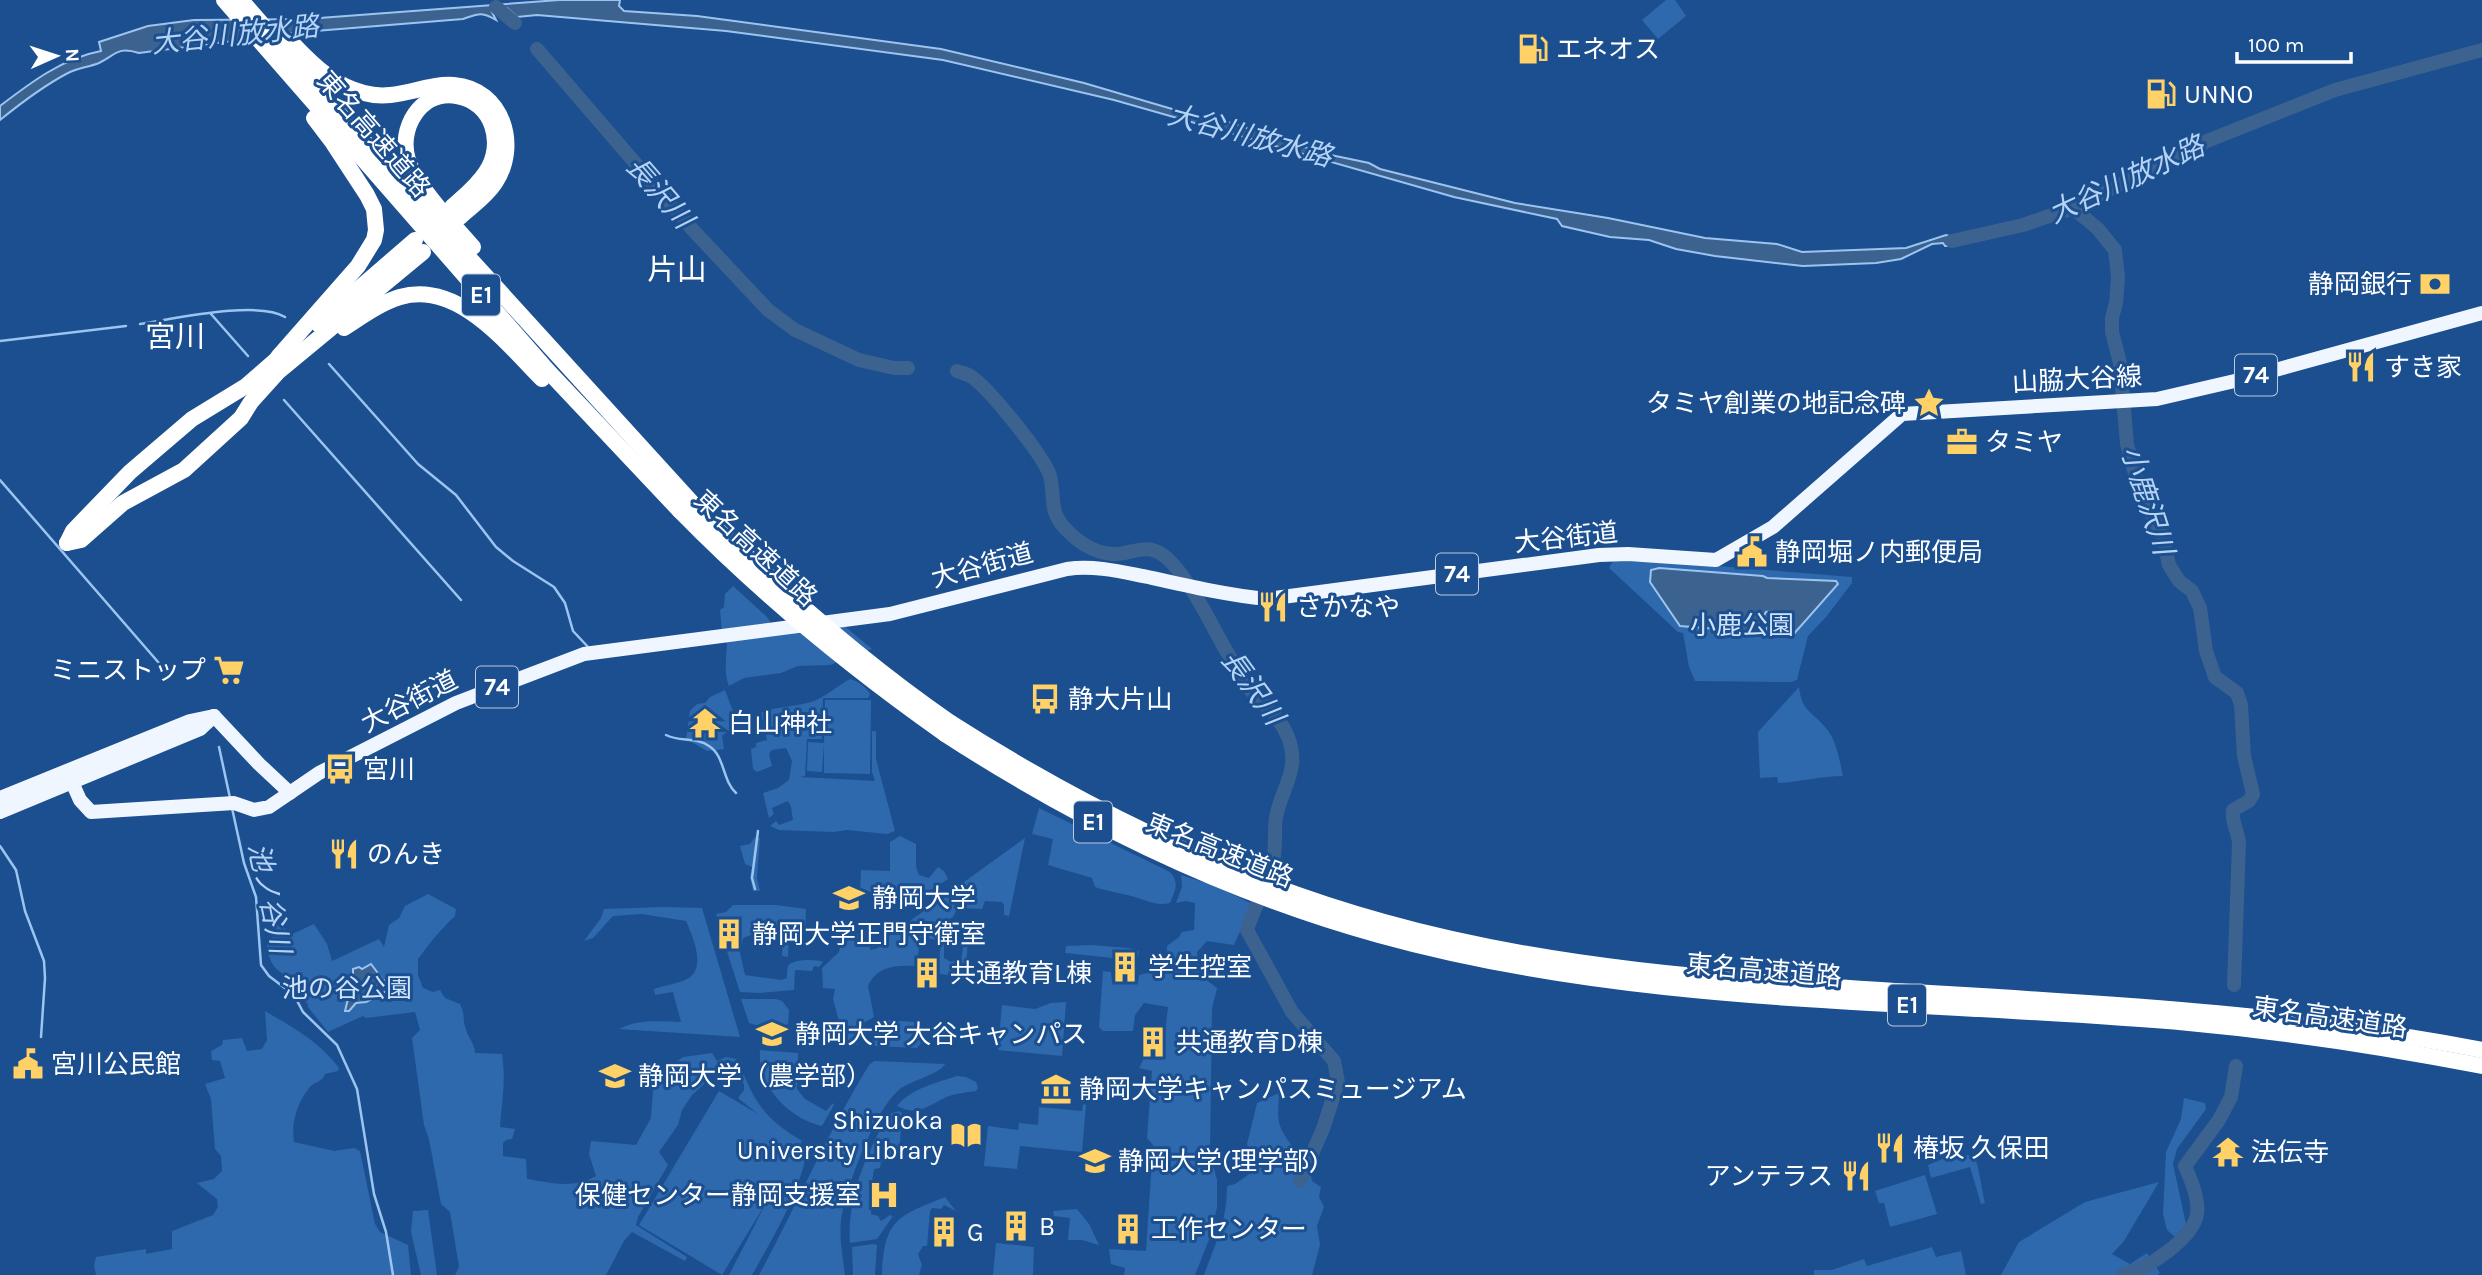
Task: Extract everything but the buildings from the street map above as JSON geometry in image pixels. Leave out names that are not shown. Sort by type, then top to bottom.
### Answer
[{"type":"highway","name":"東名高速道路","points":[[230,1],[641,449],[686,507],[744,573],[874,684],[948,729],[1038,793],[1115,834],[1177,863],[1339,916],[1380,935],[1453,953],[1589,977],[1786,997],[2189,1023],[2345,1043],[2482,1066]]},
{"type":"highway","points":[[230,1],[297,72],[333,143],[367,195],[376,221],[374,240],[358,266],[280,363],[241,418],[223,437],[184,470],[123,503],[81,540],[67,542],[73,531],[153,452],[192,419],[280,363],[364,315],[392,301],[413,295],[438,297],[472,314],[502,339],[649,479]]},
{"type":"highway","name":"東名高速道路","points":[[297,72],[539,361],[649,479],[686,507]]},
{"type":"highway","points":[[297,72],[335,81],[368,95],[400,94],[453,85],[482,95],[495,107],[507,135],[507,150],[496,182],[486,195],[456,212],[486,173],[496,146],[491,121],[482,109],[471,101],[457,96],[443,96],[421,107],[412,117],[406,131],[405,147],[409,163],[438,205],[641,449]]},
{"type":"highway","points":[[280,363],[419,246]]},
{"type":"highway","name":"東名高速道路","points":[[1339,916],[1610,967],[1798,985],[2270,1017],[2374,1031],[2482,1050]]},
{"type":"main road","name":"山脇大谷線","points":[[1716,560],[1773,527],[1902,414],[2157,400],[2482,313]]},
{"type":"main road","name":"大谷街道","points":[[72,782],[80,800],[91,812],[230,803],[254,810],[269,807],[319,773],[456,703],[595,651],[890,614],[1035,576],[1082,567],[1267,599],[1599,555],[1629,554],[1716,560]]},
{"type":"main road","points":[[214,716],[290,793]]},
{"type":"main road","points":[[0,812],[200,729],[214,716]]},
{"type":"main road","points":[[0,798],[190,721],[214,716]]},
{"type":"green space","points":[[1666,0],[1675,0],[1686,16],[1658,39],[1642,20]]},
{"type":"green space","name":"小鹿公園","points":[[1613,561],[1682,563],[1852,577],[1852,583],[1808,636],[1797,680],[1695,681],[1689,667],[1683,633],[1678,632],[1609,568]]},
{"type":"green space","points":[[733,586],[766,616],[770,627],[722,633],[720,610],[724,607],[725,594]]},
{"type":"green space","points":[[842,624],[872,649],[830,665],[798,666],[781,673],[744,678],[729,686],[726,669],[727,639]]},
{"type":"green space","points":[[850,679],[866,689],[870,694],[868,698],[823,698],[822,739],[807,739],[805,776],[800,777],[875,781],[872,772],[872,731],[876,731],[876,759],[895,831],[887,834],[847,830],[779,830],[770,826],[776,821],[779,825],[793,820],[788,801],[772,808],[774,814],[769,818],[763,793],[778,788],[789,780],[792,761],[786,748],[772,750],[769,754],[772,766],[757,772],[753,769],[751,749],[756,747],[756,743],[767,740],[761,713],[816,700]]},
{"type":"green space","points":[[1799,687],[1805,706],[1832,738],[1843,776],[1778,783],[1777,777],[1760,778],[1758,732]]},
{"type":"green space","points":[[725,690],[741,733],[726,733],[722,736],[724,749],[707,751],[686,739],[690,711],[697,704],[705,703],[710,697]]},
{"type":"green space","points":[[825,700],[871,700],[870,774],[824,773]]},
{"type":"green space","points":[[808,742],[824,743],[822,772],[807,771]]},
{"type":"green space","points":[[1039,808],[1170,872],[1176,883],[1170,903],[1156,903],[1100,889],[1095,887],[1092,878],[1048,865],[1053,839],[1032,834]]},
{"type":"green space","points":[[900,836],[916,844],[916,867],[919,875],[929,878],[938,867],[948,879],[925,894],[914,897],[860,892],[861,870],[890,871],[890,842]]},
{"type":"green space","points":[[755,837],[760,838],[757,878],[760,891],[753,891],[750,877],[752,867],[745,864],[740,846],[750,844]]},
{"type":"green space","points":[[1025,838],[1009,916],[1004,915],[1002,902],[985,901],[982,909],[958,908],[953,917],[938,926],[937,940],[921,937],[916,966],[888,968],[876,974],[868,986],[874,1017],[865,1022],[855,1034],[858,1045],[845,1044],[833,999],[835,989],[823,988],[822,968],[839,952],[842,938],[861,933],[871,950],[878,948],[885,939]]},
{"type":"green space","points":[[1181,875],[1216,886],[1252,904],[1234,945],[1207,941],[1197,952],[1200,975],[1217,988],[1212,1009],[1210,1154],[1217,1180],[1217,1208],[1210,1237],[1195,1275],[1124,1275],[1125,1268],[1111,1264],[1109,1249],[1146,1251],[1153,1145],[1147,1138],[1152,1071],[1139,1068],[1144,1058],[1162,1060],[1168,1007],[1144,1003],[1135,1015],[1133,1031],[1103,1031],[1099,1027],[1103,971],[1111,972],[1112,982],[1138,982],[1139,975],[1160,970],[1167,955],[1167,946],[1182,932],[1194,930],[1195,903],[1176,903],[1182,887]]},
{"type":"green space","name":"池の谷公園","points":[[428,894],[456,909],[455,916],[418,959],[418,975],[423,988],[433,992],[440,990],[445,998],[460,1004],[475,1053],[502,1054],[504,1082],[500,1127],[515,1129],[512,1139],[503,1143],[503,1156],[526,1159],[527,1179],[570,1184],[596,1176],[589,1154],[591,1141],[636,1145],[651,1118],[653,1089],[669,1067],[683,1057],[712,1053],[717,1061],[726,1057],[736,1059],[742,1072],[734,1062],[726,1060],[709,1075],[682,1110],[678,1125],[659,1152],[668,1165],[638,1217],[636,1225],[687,1257],[685,1261],[632,1232],[624,1241],[606,1275],[455,1275],[459,1267],[450,1212],[441,1204],[424,1125],[412,1038],[420,1030],[415,1012],[366,1018],[363,1016],[328,1032],[308,1004],[295,992],[298,987],[297,980],[301,977],[286,975],[275,968],[269,956],[267,942],[273,936],[273,918],[280,915],[288,936],[314,924],[327,944],[332,961],[379,939],[384,947],[389,925],[399,918],[405,906]]},
{"type":"green space","points":[[733,905],[776,905],[806,909],[805,932],[789,935],[788,957],[782,956],[783,934],[753,934],[743,938],[740,953],[745,975],[781,980],[787,978],[788,966],[794,962],[823,962],[819,967],[814,966],[812,971],[795,970],[794,990],[740,992],[724,942],[739,936],[733,926],[720,930],[716,914],[726,912]]},
{"type":"green space","points":[[702,908],[740,1037],[619,1029],[641,1022],[681,1022],[673,992],[655,995],[654,989],[683,981],[693,974],[697,952],[689,928],[686,921],[642,914],[613,916],[593,938],[584,941],[601,918],[604,909]]},
{"type":"green space","points":[[941,940],[944,940],[944,958],[951,962],[961,960],[964,941],[968,941],[965,976],[938,974]]},
{"type":"green space","points":[[1066,946],[1128,948],[1139,951],[1138,957],[1114,954],[1113,958],[1065,953]]},
{"type":"green space","points":[[741,999],[782,1001],[789,1010],[788,1024],[774,1028],[749,1023]]},
{"type":"green space","points":[[1066,1002],[1062,1056],[998,1050],[1002,1005],[1035,1009],[1051,1003]]},
{"type":"green space","points":[[265,1011],[314,1043],[339,1068],[338,1071],[325,1074],[305,1094],[294,1120],[294,1142],[334,1151],[354,1148],[360,1151],[375,1224],[380,1232],[408,1245],[411,1275],[96,1275],[96,1257],[146,1249],[146,1254],[172,1249],[172,1231],[213,1215],[218,1207],[217,1199],[197,1183],[214,1179],[222,1171],[221,1156],[215,1149],[211,1099],[205,1084],[225,1078],[220,1061],[212,1060],[211,1051],[222,1045],[223,1040],[242,1038],[247,1051],[262,1049],[267,1040]]},
{"type":"green space","points":[[887,1020],[914,1022],[915,1030],[926,1031],[925,1038],[917,1048],[875,1046],[872,1039],[878,1035],[886,1035]]},
{"type":"green space","points":[[760,1050],[798,1053],[797,1089],[805,1099],[826,1111],[833,1103],[834,1105],[822,1126],[798,1116],[778,1099],[764,1076]]},
{"type":"green space","points":[[874,1061],[945,1064],[938,1071],[900,1089],[890,1099],[871,1131],[848,1190],[841,1221],[845,1275],[759,1275],[839,1117],[869,1065]]},
{"type":"green space","points":[[744,1075],[767,1114],[802,1141],[794,1155],[800,1151],[807,1152],[791,1200],[752,1275],[729,1275],[766,1203],[722,1275],[639,1225],[719,1091],[758,1114],[738,1098],[744,1090],[744,1084],[738,1078]]},
{"type":"green space","points":[[957,1076],[976,1082],[976,1091],[952,1095],[920,1110],[905,1110],[897,1106],[917,1090]]},
{"type":"green space","points":[[1279,1093],[1278,1118],[1282,1130],[1306,1165],[1312,1181],[1321,1187],[1319,1197],[1324,1207],[1317,1226],[1320,1245],[1312,1275],[1204,1275],[1223,1221],[1227,1186],[1235,1184],[1255,1170],[1247,1144],[1257,1103]]},
{"type":"green space","points":[[2184,1098],[2205,1103],[2206,1109],[2177,1149],[2173,1164],[2186,1224],[2175,1237],[2167,1230],[2163,1214],[2166,1152],[2181,1119]]},
{"type":"green space","points":[[1083,1104],[1086,1105],[1082,1152],[1020,1146],[1017,1169],[984,1166],[988,1126],[1018,1130],[1019,1123],[1038,1125],[1039,1107],[1082,1111]]},
{"type":"green space","points":[[899,1111],[902,1113],[899,1156],[888,1156],[887,1161],[881,1162],[880,1168],[874,1169],[871,1189],[871,1214],[878,1216],[881,1221],[893,1216],[877,1239],[850,1243],[852,1209],[860,1176],[889,1114]]},
{"type":"green space","points":[[1957,1153],[1972,1156],[1976,1160],[1985,1203],[1981,1204],[1970,1167],[1931,1178],[1928,1165]]},
{"type":"green space","points":[[1925,1175],[1937,1214],[1890,1227],[1884,1203],[1879,1203],[1875,1191]]},
{"type":"green space","points":[[2159,1182],[2124,1241],[2112,1254],[2130,1264],[2147,1253],[2160,1273],[2158,1275],[2001,1275],[2019,1242],[2085,1202]]},
{"type":"green space","points":[[945,1197],[956,1211],[944,1205],[941,1209],[932,1208],[930,1211],[927,1246],[923,1246],[918,1254],[922,1265],[919,1275],[882,1275],[886,1242],[897,1222],[916,1209]]},
{"type":"green space","points":[[1077,1209],[1089,1224],[1099,1245],[1082,1240],[1068,1240],[1070,1218],[1054,1216],[1053,1211]]},
{"type":"green space","points":[[428,1210],[437,1275],[421,1275],[411,1232],[413,1211]]},
{"type":"green space","points":[[996,1243],[1034,1247],[1033,1275],[993,1275]]},
{"type":"green space","points":[[877,1245],[875,1275],[853,1275],[852,1247]]},
{"type":"green space","points":[[1932,1247],[1936,1257],[1961,1251],[1966,1275],[1814,1275],[1814,1270],[1832,1270],[1864,1259],[1867,1266]]},
{"type":"water","points":[[559,0],[620,0],[619,6],[624,11],[697,16],[941,49],[1084,83],[1206,119],[1216,118],[1326,154],[1515,203],[1705,238],[1777,244],[1802,252],[1906,248],[1946,235],[1960,239],[1972,238],[1957,245],[1932,244],[1901,259],[1876,263],[1803,266],[1715,256],[1676,249],[1649,240],[1610,237],[1562,226],[1557,219],[1454,197],[1114,100],[943,60],[726,31],[537,15],[517,17],[507,8],[492,12],[496,20],[480,14],[463,19],[303,32],[139,53],[121,51],[99,63],[59,78],[0,120],[0,106],[35,80],[73,59],[101,51],[99,42],[148,26],[194,20],[306,19]]},
{"type":"water","points":[[1659,568],[1836,581],[1838,584],[1792,636],[1770,634],[1771,622],[1775,616],[1772,611],[1766,612],[1763,617],[1767,621],[1767,633],[1680,626],[1650,582],[1651,570]]},
{"type":"water","points":[[371,964],[383,980],[389,982],[391,989],[366,1002],[356,1003],[349,1011],[345,1011],[353,969],[362,969]]},
{"type":"waterway","name":"長沢川","points":[[496,7],[515,23]]},
{"type":"waterway","name":"長沢川","points":[[537,49],[692,229],[768,310],[795,330],[859,360],[894,368],[908,368]]},
{"type":"waterway","name":"大谷川放水路","points":[[1952,241],[2023,225],[2073,208],[2207,141],[2335,90],[2482,50]]},
{"type":"waterway","name":"小鹿沢川","points":[[2073,208],[2098,229],[2115,250],[2118,277],[2112,332],[2120,363],[2127,444],[2139,489],[2163,537],[2169,565],[2179,581],[2192,591],[2200,608],[2206,651],[2215,677],[2237,693],[2241,705],[2244,756],[2253,794],[2249,801],[2233,810],[2239,843],[2234,985]]},
{"type":"waterway","points":[[140,324],[236,310],[272,312],[285,317]]},
{"type":"waterway","points":[[211,314],[248,356]]},
{"type":"waterway","points":[[0,341],[126,326]]},
{"type":"waterway","points":[[329,364],[418,464],[456,495],[496,547],[554,587],[565,603],[573,631],[589,648]]},
{"type":"waterway","name":"長沢川","points":[[957,371],[970,376],[991,395],[1038,454],[1050,476],[1056,514],[1073,536],[1085,545],[1105,553],[1157,551],[1172,563],[1197,598],[1242,678],[1276,717],[1288,737],[1291,769],[1278,807],[1275,850],[1266,883],[1247,930],[1292,1012],[1334,1061],[1338,1082],[1323,1129],[1300,1181]]},
{"type":"waterway","points":[[284,400],[461,600]]},
{"type":"waterway","name":"池ノ谷川","points":[[0,480],[165,670]]},
{"type":"waterway","points":[[666,735],[699,741],[714,750],[731,788],[736,793]]},
{"type":"waterway","name":"池ノ谷川","points":[[219,747],[230,798]]},
{"type":"waterway","name":"池ノ谷川","points":[[232,808],[244,863],[256,897],[261,965],[269,976],[294,995],[303,1012],[337,1045],[357,1089],[374,1194],[386,1232],[393,1275]]},
{"type":"waterway","points":[[755,889],[752,878],[758,831]]},
{"type":"waterway","points":[[0,846],[16,870],[25,911],[44,961],[41,1037]]},
{"type":"waterway","name":"小鹿沢川","points":[[2123,1275],[2168,1252],[2194,1224],[2197,1202],[2185,1166],[2219,1120],[2231,1097],[2236,1066]]},
{"type":"place","name":"エネオス","points":[[1533,49]]},
{"type":"place","name":"UNNO","points":[[2161,94]]},
{"type":"place","name":"静岡銀行","points":[[2435,284]]},
{"type":"place","name":"すき家","points":[[2361,367]]},
{"type":"place","name":"タミヤ創業の地記念碑","points":[[1929,403]]},
{"type":"place","name":"タミヤ","points":[[1962,442]]},
{"type":"place","name":"静岡堀ノ内郵便局","points":[[1752,552]]},
{"type":"place","name":"さかなや","points":[[1273,607]]},
{"type":"place","name":"ミニストップ","points":[[229,670]]},
{"type":"place","name":"静大片山","points":[[1045,699]]},
{"type":"place","name":"白山神社","points":[[705,723]]},
{"type":"place","name":"宮川","points":[[340,769]]},
{"type":"place","name":"のんき","points":[[344,854]]},
{"type":"place","name":"静岡大学","points":[[849,898]]},
{"type":"place","name":"静岡大学正門守衛室","points":[[729,934]]},
{"type":"place","name":"学生控室","points":[[1125,967]]},
{"type":"place","name":"共通教育L棟","points":[[927,973]]},
{"type":"place","name":"静岡大学 大谷キャンパス","points":[[772,1034]]},
{"type":"place","name":"共通教育D棟","points":[[1153,1042]]},
{"type":"place","name":"宮川公民館","points":[[28,1064]]},
{"type":"place","name":"静岡大学（農学部）","points":[[615,1076]]},
{"type":"place","name":"静岡大学キャンパスミュージアム","points":[[1056,1089]]},
{"type":"place","name":"Shizuoka University Library","points":[[966,1135]]},
{"type":"place","name":"椿坂 久保田","points":[[1890,1148]]},
{"type":"place","name":"法伝寺","points":[[2228,1152]]},
{"type":"place","name":"静岡大学(理学部)","points":[[1095,1161]]},
{"type":"place","name":"アンテラス","points":[[1856,1176]]},
{"type":"place","name":"保健センター静岡支援室","points":[[884,1195]]},
{"type":"place","name":"B","points":[[1016,1226]]},
{"type":"place","name":"工作センター","points":[[1128,1229]]},
{"type":"place","name":"G","points":[[944,1232]]},
{"type":"district","name":"片山","points":[[677,270]]},
{"type":"district","name":"宮川","points":[[175,337]]}]
